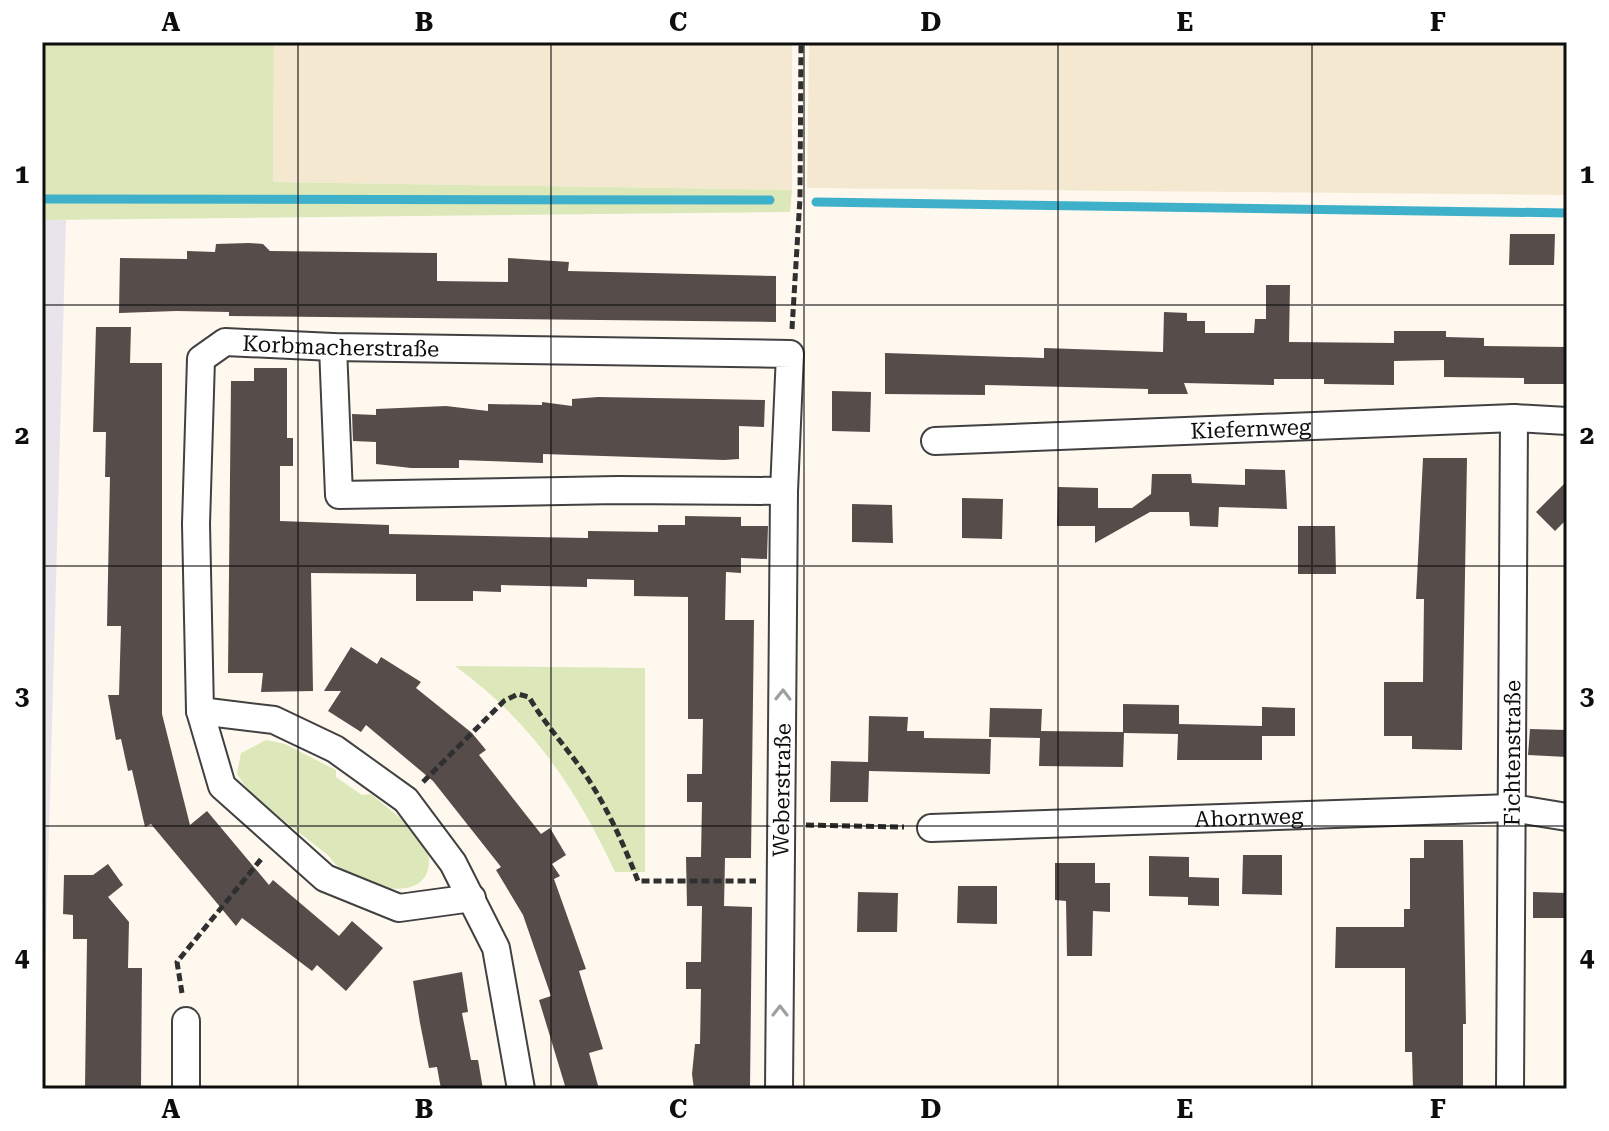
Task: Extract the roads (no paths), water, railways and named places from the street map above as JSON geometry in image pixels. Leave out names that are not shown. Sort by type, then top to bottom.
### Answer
[{"type":"street","name":"Korbmacherstraße","points":[[472,898],[399,908],[325,878],[222,786],[200,711],[196,524],[201,359],[225,342],[333,347],[790,354]]},
{"type":"street","points":[[333,347],[339,495],[784,491]]},
{"type":"street","name":"Weberstraße","points":[[779,1089],[784,491],[790,354]]},
{"type":"street","name":"Kiefernweg","points":[[935,441],[1514,418],[1567,421]]},
{"type":"street","name":"Fichtenstraße","points":[[1510,1089],[1514,418]]},
{"type":"street","points":[[200,711],[274,720],[335,749],[406,800],[453,863],[496,948],[521,1089]]},
{"type":"street","name":"Ahornweg","points":[[931,828],[1512,808],[1567,817]]},
{"type":"street","points":[[186,1021],[186,1089]]},
{"type":"waterway","points":[[42,199],[770,200]]},
{"type":"waterway","points":[[816,202],[1567,213]]}]
